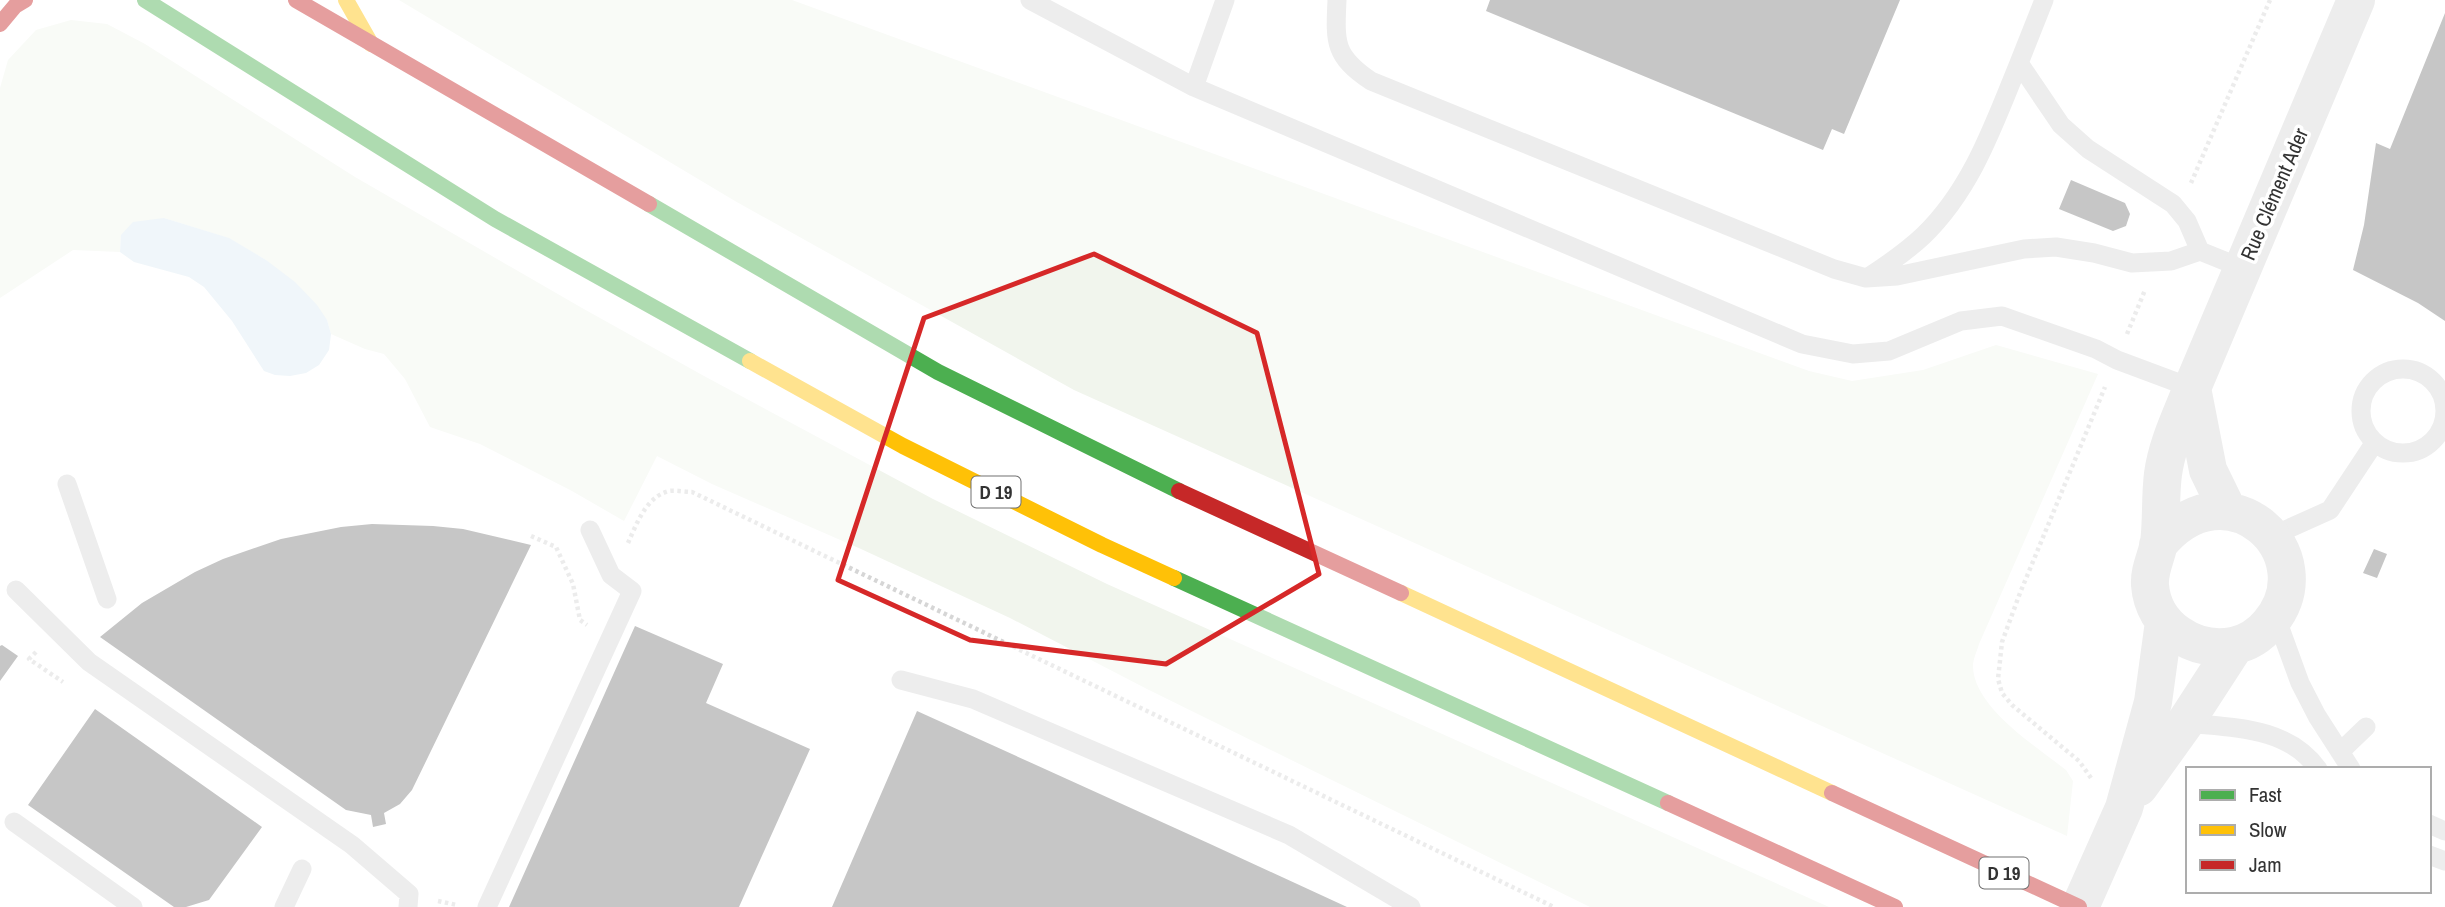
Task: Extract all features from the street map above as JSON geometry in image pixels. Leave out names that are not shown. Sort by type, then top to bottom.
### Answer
[{"type":"main road","points":[[0,24],[15,6],[25,0]]},
{"type":"main road","name":"D 19","points":[[145,0],[495,219],[903,446],[1102,545],[1892,906]]},
{"type":"main road","name":"D 19","points":[[296,0],[938,372],[1128,467],[2079,907]]},
{"type":"main road","points":[[346,0],[371,44]]},
{"type":"street","name":"Rue Clément Ader","points":[[2079,907],[2124,808],[2153,702],[2164,622],[2154,604],[2150,585],[2151,564],[2158,545],[2163,474],[2171,440],[2356,0]]},
{"type":"street","points":[[2192,388],[2208,470],[2228,511]]},
{"type":"street","points":[[2158,545],[2171,529],[2188,518],[2207,512],[2228,511],[2259,524],[2272,536],[2282,555],[2287,576],[2285,597],[2276,617]]},
{"type":"street","name":"Rue Clément Ader","points":[[2124,808],[2185,723],[2235,646],[2251,640],[2276,617]]},
{"type":"street","points":[[2164,622],[2179,636],[2196,645],[2216,648],[2235,646]]},
{"type":"lane","points":[[1030,0],[1194,87],[1802,344],[1853,354],[1889,351],[1961,321],[2002,316],[2096,349],[2117,360],[2192,388]]},
{"type":"lane","points":[[1194,87],[1225,0]]},
{"type":"lane","points":[[1337,0],[1336,28],[1339,50],[1350,66],[1371,81],[1834,269],[1866,278],[1897,276],[2024,249],[2056,247],[2132,263],[2185,258],[2200,251]]},
{"type":"lane","points":[[1866,278],[1902,255],[1925,234],[1951,204],[1970,176],[1988,140],[2044,0]]},
{"type":"lane","points":[[2019,63],[2061,125],[2088,149],[2160,193],[2187,221],[2200,251],[2242,268]]},
{"type":"lane","points":[[2393,370],[2414,370],[2427,376],[2443,399],[2445,413],[2442,427],[2434,438],[2424,447],[2412,452],[2398,453],[2375,442],[2366,431],[2361,418],[2365,391],[2374,380],[2393,370]]},
{"type":"lane","points":[[2272,536],[2330,510],[2375,442]]},
{"type":"lane","points":[[67,484],[107,599]]},
{"type":"lane","points":[[487,907],[632,591],[611,575],[590,530]]},
{"type":"lane","points":[[16,590],[89,662],[352,845],[408,901]]},
{"type":"lane","points":[[2276,617],[2300,683],[2350,767]]},
{"type":"lane","points":[[901,680],[973,699],[1289,835],[1411,907]]},
{"type":"lane","points":[[2185,723],[2257,731],[2287,740],[2308,755],[2317,767]]},
{"type":"lane","points":[[2340,752],[2366,727]]},
{"type":"lane","points":[[14,822],[133,907]]},
{"type":"lane","points":[[284,907],[302,869]]},
{"type":"path","points":[[2179,211],[2270,0]]},
{"type":"path","points":[[2124,808],[2101,796],[2094,781],[2078,761],[2012,705],[2002,694],[1998,679],[2002,642],[2020,593],[2157,262]]},
{"type":"path","points":[[531,536],[556,547],[573,584],[579,620]]},
{"type":"highlighted area","points":[[1094,254],[1257,333],[1319,574],[1166,664],[970,640],[838,580],[924,318]]},
{"type":"shaded area","points":[[399,0],[792,0],[1809,371],[1852,381],[1923,370],[1996,345],[2098,374],[1973,663],[1976,681],[1983,696],[1995,711],[2024,738],[2066,770],[2073,781],[2067,836],[1074,390],[735,201]]},
{"type":"shaded area","points":[[71,20],[107,24],[145,44],[355,177],[704,376],[933,499],[1107,584],[1829,907],[1590,907],[1147,689],[1010,618],[712,484],[657,456],[624,521],[480,444],[430,427],[405,379],[384,354],[331,334],[327,320],[266,260],[228,238],[164,218],[121,235],[120,252],[73,250],[0,298],[0,88],[8,60],[36,30]]},
{"type":"shaded area","points":[[164,218],[229,238],[266,260],[295,282],[327,320],[331,334],[329,350],[319,365],[306,373],[290,376],[264,371],[232,321],[204,287],[189,277],[134,262],[120,252],[121,235],[133,222]]},
{"type":"building","points":[[1490,0],[1900,0],[1844,134],[1832,129],[1823,150],[1486,11]]},
{"type":"building","points":[[2445,13],[2445,321],[2418,303],[2353,270],[2364,225],[2376,143],[2390,149]]},
{"type":"building","points":[[2071,180],[2125,203],[2130,214],[2126,226],[2113,231],[2059,209]]},
{"type":"building","points":[[372,524],[463,529],[531,545],[412,790],[400,804],[384,813],[386,824],[373,827],[371,815],[346,810],[100,637],[142,603],[223,559],[281,539]]},
{"type":"building","points":[[2374,549],[2387,554],[2377,578],[2363,573]]},
{"type":"building","points":[[635,626],[723,664],[706,703],[810,749],[739,907],[509,907]]},
{"type":"building","points":[[0,646],[18,656],[0,681]]},
{"type":"building","points":[[95,709],[262,827],[209,900],[186,907],[174,907],[28,805]]},
{"type":"building","points":[[917,711],[1208,843],[1347,907],[832,907]]},
{"type":"traffic: fast","points":[[145,0],[495,219],[750,361]]},
{"type":"traffic: fast","points":[[649,204],[938,372],[1179,491]]},
{"type":"traffic: fast","points":[[1174,578],[1668,803]]},
{"type":"traffic: slow","points":[[346,0],[371,44]]},
{"type":"traffic: slow","points":[[750,361],[903,446],[1174,578]]},
{"type":"traffic: slow","points":[[1401,593],[1832,793]]},
{"type":"traffic: jam","points":[[0,24],[15,6],[25,0]]},
{"type":"traffic: jam","points":[[296,0],[649,204]]},
{"type":"traffic: jam","points":[[1179,491],[1401,593]]},
{"type":"traffic: jam","points":[[1832,793],[2079,907]]},
{"type":"traffic: jam","points":[[1668,803],[1895,907]]}]
